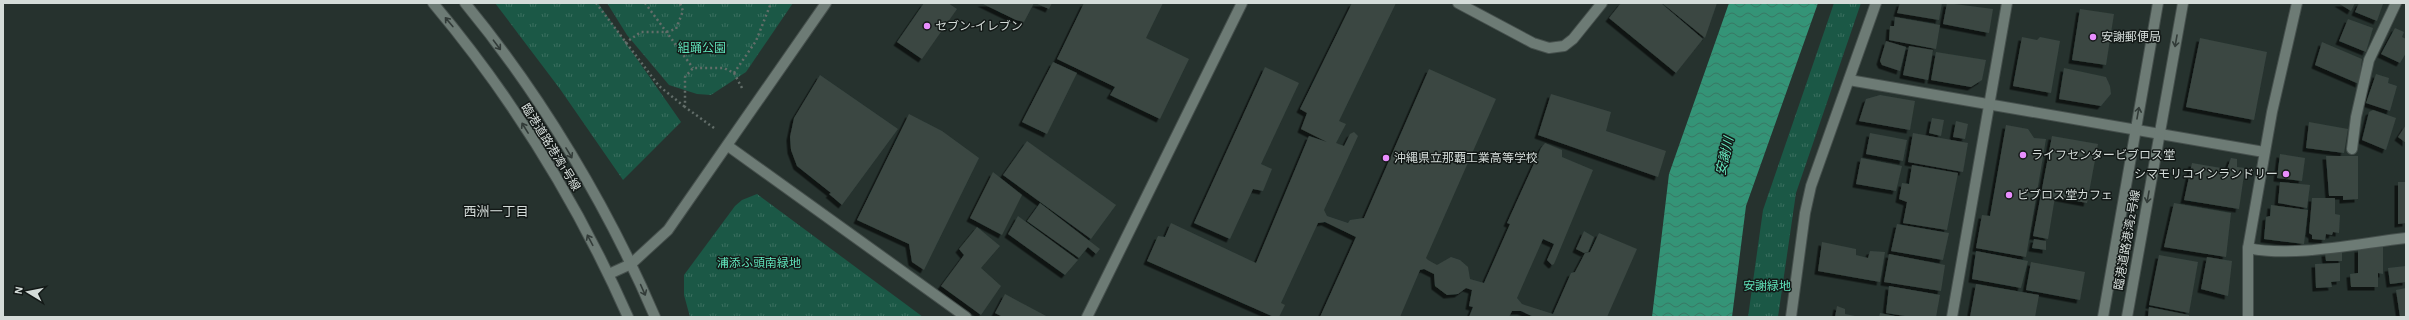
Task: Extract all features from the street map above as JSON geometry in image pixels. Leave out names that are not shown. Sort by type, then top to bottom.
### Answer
[{"type":"street","name":"臨港道路港湾1号線","points":[[433,3],[465,41],[514,111],[559,182],[609,274],[628,317]]},
{"type":"street","name":"臨港道路港湾1号線","points":[[465,3],[508,60],[547,118],[599,204],[631,264],[655,317]]},
{"type":"street","points":[[609,274],[631,264],[668,230],[728,146],[826,3]]},
{"type":"street","points":[[1087,317],[1242,3]]},
{"type":"street","points":[[1458,3],[1533,43],[1549,48],[1564,46],[1573,39],[1602,3]]},
{"type":"street","points":[[1791,317],[1805,214],[1811,186],[1850,80],[1876,3]]},
{"type":"street","points":[[1952,317],[2007,3]]},
{"type":"street","name":"臨港道路港湾2号線","points":[[2103,317],[2158,3]]},
{"type":"street","name":"臨港道路港湾2号線","points":[[2127,317],[2183,3]]},
{"type":"street","points":[[2248,317],[2248,248],[2264,152],[2297,3]]},
{"type":"street","points":[[2352,149],[2356,117],[2369,60],[2396,3]]},
{"type":"street","points":[[1850,80],[2264,152]]},
{"type":"street","points":[[728,146],[966,317]]},
{"type":"street","points":[[2248,248],[2258,250],[2311,250],[2406,238]]},
{"type":"path","points":[[596,3],[658,86],[714,128]]},
{"type":"path","points":[[644,3],[693,68]]},
{"type":"path","points":[[625,43],[641,32],[666,32],[676,29],[683,12],[680,3]]},
{"type":"path","points":[[734,73],[756,41],[771,3]]},
{"type":"path","points":[[685,107],[685,77],[693,68],[724,68],[734,73],[742,88]]},
{"type":"green space","points":[[495,3],[598,3],[681,122],[623,180],[560,89]]},
{"type":"green space","name":"組踊公園","points":[[607,3],[793,3],[746,72],[711,95],[697,94],[669,85],[627,35]]},
{"type":"green space","name":"安謝緑地","points":[[1834,3],[1861,3],[1796,193],[1778,317],[1748,317],[1763,210]]},
{"type":"green space","name":"浦添ふ頭南緑地","points":[[757,194],[923,317],[690,317],[684,295],[684,275],[735,206],[742,200]]},
{"type":"water","name":"安謝川","points":[[1729,3],[1818,3],[1746,206],[1732,317],[1652,317],[1669,174]]},
{"type":"building","name":"セブン-イレブン","points":[[924,3],[948,3],[957,9],[922,59],[897,42]]},
{"type":"building","points":[[981,3],[1034,3],[1024,22],[1016,20]]},
{"type":"building","points":[[1035,3],[1052,3],[1049,9]]},
{"type":"building","points":[[1084,3],[1163,3],[1146,38],[1189,59],[1160,119],[1110,95],[1115,87],[1057,59]]},
{"type":"building","points":[[1352,3],[1396,3],[1339,121],[1346,124],[1336,143],[1344,146],[1350,134],[1354,132],[1358,136],[1324,210],[1327,216],[1348,223],[1350,220],[1364,218],[1429,69],[1496,99],[1426,258],[1437,265],[1451,257],[1460,260],[1468,267],[1470,279],[1484,283],[1510,224],[1507,223],[1541,148],[1545,143],[1562,150],[1562,157],[1593,170],[1554,264],[1552,265],[1547,260],[1554,244],[1543,239],[1517,298],[1522,304],[1553,314],[1571,273],[1575,272],[1585,253],[1590,252],[1599,233],[1637,249],[1607,317],[1534,317],[1521,311],[1512,311],[1509,317],[1469,317],[1473,307],[1469,306],[1472,290],[1466,288],[1458,294],[1447,295],[1435,286],[1434,274],[1424,269],[1420,270],[1400,317],[1320,317],[1356,237],[1325,222],[1318,223],[1281,303],[1285,305],[1279,317],[1274,317],[1147,261],[1158,236],[1165,237],[1171,223],[1256,263],[1309,136],[1327,142],[1301,129],[1307,113],[1300,109]]},
{"type":"building","points":[[1621,3],[1661,3],[1703,39],[1676,73],[1609,18]]},
{"type":"building","points":[[1662,3],[1717,3],[1705,38]]},
{"type":"building","points":[[1900,3],[1942,3],[1939,20],[1897,13]]},
{"type":"building","points":[[1947,3],[1993,9],[1989,33],[1943,24]]},
{"type":"building","points":[[2338,3],[2355,3],[2351,11]]},
{"type":"building","points":[[2359,3],[2383,4],[2377,21],[2355,12]]},
{"type":"building","name":"安謝郵便局","points":[[2080,9],[2114,14],[2106,65],[2072,60]]},
{"type":"building","points":[[1895,17],[1940,25],[1936,49],[1889,40],[1890,26],[1894,26]]},
{"type":"building","points":[[2348,19],[2373,28],[2366,52],[2339,41]]},
{"type":"building","points":[[2395,28],[2404,32],[2402,37],[2406,39],[2406,53],[2400,63],[2381,54]]},
{"type":"building","points":[[2022,37],[2037,40],[2040,37],[2060,41],[2051,93],[2013,86]]},
{"type":"building","points":[[2200,38],[2267,52],[2254,120],[2186,107]]},
{"type":"building","points":[[1886,41],[1906,47],[1900,71],[1882,65],[1880,61]]},
{"type":"building","points":[[2322,42],[2362,59],[2359,84],[2315,65]]},
{"type":"building","points":[[1909,46],[1933,50],[1928,80],[1903,75]]},
{"type":"building","points":[[1936,52],[1986,60],[1982,80],[1971,87],[1931,80]]},
{"type":"building","points":[[1053,62],[1077,73],[1047,134],[1022,122]]},
{"type":"building","points":[[1265,67],[1299,83],[1261,164],[1272,169],[1263,191],[1253,189],[1230,239],[1194,223]]},
{"type":"building","points":[[2064,68],[2106,77],[2110,86],[2111,94],[2101,106],[2059,99]]},
{"type":"building","points":[[2376,74],[2389,78],[2388,83],[2397,86],[2390,111],[2366,103]]},
{"type":"building","points":[[820,75],[898,129],[842,205],[829,194],[831,193],[797,166],[791,150],[790,137],[794,118]]},
{"type":"building","points":[[1551,94],[1611,112],[1606,131],[1666,151],[1658,177],[1538,135]]},
{"type":"building","points":[[1880,95],[1915,101],[1910,130],[1859,121],[1866,99]]},
{"type":"building","points":[[2373,110],[2396,118],[2386,150],[2362,140],[2369,112]]},
{"type":"building","points":[[909,114],[942,131],[979,158],[924,270],[912,262],[909,244],[857,220]]},
{"type":"building","points":[[1932,118],[1944,120],[1941,136],[1929,133]]},
{"type":"building","points":[[1956,121],[1968,124],[1965,139],[1953,137]]},
{"type":"building","points":[[2309,122],[2348,129],[2344,153],[2306,148]]},
{"type":"building","points":[[2006,125],[2028,129],[2034,138],[2046,139],[2026,257],[1976,248],[1982,215],[1990,216]]},
{"type":"building","points":[[2406,125],[2406,143],[2398,137]]},
{"type":"building","points":[[1870,133],[1907,140],[1903,161],[1866,154]]},
{"type":"building","points":[[1913,133],[1968,143],[1963,172],[1908,162]]},
{"type":"building","points":[[2052,136],[2098,144],[2087,203],[2055,197],[2048,239],[2033,236]]},
{"type":"building","points":[[1027,141],[1116,205],[1091,239],[1003,175]]},
{"type":"building","points":[[2280,154],[2305,158],[2302,181],[2277,178]]},
{"type":"building","points":[[2326,156],[2358,156],[2358,199],[2343,200],[2343,196],[2329,196]]},
{"type":"building","points":[[1861,158],[1902,166],[1896,191],[1856,184]]},
{"type":"building","points":[[2231,158],[2237,159],[2237,167],[2245,168],[2239,209],[2184,200],[2192,163],[2227,169]]},
{"type":"building","points":[[1912,165],[1958,173],[1947,230],[1903,223],[1907,202],[1899,199],[1902,183],[1909,184]]},
{"type":"building","points":[[993,172],[1022,195],[1002,235],[970,218]]},
{"type":"building","points":[[2280,182],[2310,185],[2307,208],[2278,203]]},
{"type":"building","points":[[2398,182],[2406,182],[2406,223],[2398,224]]},
{"type":"building","points":[[2312,198],[2335,198],[2335,214],[2340,215],[2339,233],[2333,232],[2332,235],[2326,234],[2325,240],[2312,239],[2312,235],[2309,233]]},
{"type":"building","points":[[1040,203],[1100,249],[1096,254],[1088,247],[1079,258],[1027,221]]},
{"type":"building","points":[[2174,203],[2231,213],[2226,257],[2164,247]]},
{"type":"building","points":[[2271,205],[2308,210],[2304,244],[2264,239],[2266,217],[2270,216]]},
{"type":"building","points":[[1018,216],[1078,260],[1065,275],[1008,234]]},
{"type":"building","points":[[1897,224],[1949,233],[1943,260],[1891,251]]},
{"type":"building","points":[[977,227],[1000,246],[981,268],[1001,286],[981,315],[941,286],[964,255],[959,249]]},
{"type":"building","points":[[1584,231],[1594,237],[1588,252],[1584,253],[1576,249]]},
{"type":"building","points":[[2034,239],[2046,241],[2046,250],[2032,248]]},
{"type":"building","points":[[1822,242],[1856,249],[1856,255],[1868,258],[1870,251],[1885,252],[1880,282],[1818,271]]},
{"type":"building","points":[[2383,247],[2383,274],[2378,273],[2378,287],[2351,287],[2350,274],[2358,273],[2358,249]]},
{"type":"building","points":[[1976,251],[2028,261],[2021,288],[1972,279]]},
{"type":"building","points":[[2342,252],[2342,261],[2326,261],[2325,253]]},
{"type":"building","points":[[1889,254],[1945,265],[1941,291],[1884,282]]},
{"type":"building","points":[[2159,255],[2198,262],[2189,313],[2149,305]]},
{"type":"building","points":[[2207,257],[2232,261],[2228,296],[2201,289]]},
{"type":"building","points":[[2031,262],[2085,272],[2080,300],[2026,290]]},
{"type":"building","points":[[2340,263],[2340,281],[2331,282],[2332,287],[2316,288],[2315,264]]},
{"type":"building","points":[[2406,266],[2406,282],[2390,284],[2388,268]]},
{"type":"building","points":[[1976,284],[2039,295],[2035,317],[1970,317]]},
{"type":"building","points":[[1889,286],[1940,295],[1936,317],[1911,317],[1886,313]]},
{"type":"building","points":[[2406,288],[2406,317],[2400,317],[2396,290]]},
{"type":"building","points":[[1005,294],[1048,317],[1003,317],[995,313]]},
{"type":"building","points":[[1837,306],[1845,309],[1845,314],[1860,317],[1835,317]]},
{"type":"building","points":[[2149,307],[2189,315],[2189,317],[2148,317]]},
{"type":"building","points":[[1880,313],[1895,316],[1895,317],[1879,317]]},
{"type":"place","name":"セブン-イレブン","points":[[927,26]]},
{"type":"place","name":"安謝郵便局","points":[[2093,37]]},
{"type":"place","name":"ライフセンタービブロス堂","points":[[2023,155]]},
{"type":"place","name":"沖縄県立那覇工業高等学校","points":[[1386,158]]},
{"type":"place","name":"シマモリコインランドリー","points":[[2286,174]]},
{"type":"place","name":"ビブロス堂カフェ","points":[[2009,195]]},
{"type":"district","name":"西洲一丁目","points":[[496,211]]}]
